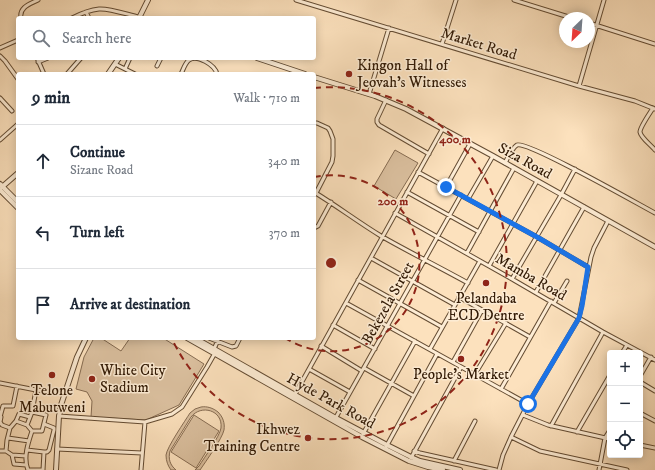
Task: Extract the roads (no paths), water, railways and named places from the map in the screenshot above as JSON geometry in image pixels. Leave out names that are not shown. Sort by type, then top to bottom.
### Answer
[{"type":"street","points":[[20,16],[23,8],[38,0]]},
{"type":"street","points":[[141,16],[148,0]]},
{"type":"street","name":"Market Road","points":[[296,0],[579,86],[635,101],[654,109]]},
{"type":"street","points":[[442,44],[456,0]]},
{"type":"street","points":[[514,0],[559,14]]},
{"type":"street","points":[[579,86],[604,0]]},
{"type":"street","points":[[77,16],[86,12],[104,9],[132,16]]},
{"type":"street","points":[[86,12],[88,16]]},
{"type":"street","points":[[597,26],[655,44]]},
{"type":"street","points":[[369,94],[389,28]]},
{"type":"street","points":[[0,48],[16,41]]},
{"type":"street","points":[[0,56],[16,76]]},
{"type":"street","points":[[43,60],[38,62],[43,72]]},
{"type":"street","points":[[69,72],[79,60]]},
{"type":"street","points":[[109,72],[118,60]]},
{"type":"street","points":[[125,69],[129,60]]},
{"type":"street","points":[[157,66],[160,60]]},
{"type":"street","points":[[182,72],[189,60]]},
{"type":"street","points":[[200,60],[208,63],[216,72]]},
{"type":"street","points":[[263,60],[299,72]]},
{"type":"street","points":[[115,64],[131,72]]},
{"type":"street","name":"Siza Road","points":[[316,78],[369,94],[406,109],[655,247]]},
{"type":"street","points":[[0,98],[12,111]]},
{"type":"street","points":[[386,100],[377,122],[428,154]]},
{"type":"street","points":[[654,109],[641,128],[640,133],[655,150]]},
{"type":"street","points":[[316,123],[328,128],[333,139],[332,162],[316,191]]},
{"type":"street","points":[[0,140],[16,126]]},
{"type":"street","points":[[294,396],[442,128]]},
{"type":"street","points":[[446,187],[470,144]]},
{"type":"street","points":[[505,163],[514,147],[517,145],[536,150],[575,169],[655,213]]},
{"type":"street","points":[[468,199],[492,156]]},
{"type":"street","points":[[467,253],[514,168]]},
{"type":"street","points":[[512,279],[575,169]]},
{"type":"street","points":[[418,172],[537,237],[588,267]]},
{"type":"street","points":[[1,187],[16,175]]},
{"type":"street","points":[[489,266],[537,181]]},
{"type":"street","points":[[1,187],[16,200]]},
{"type":"street","points":[[1,187],[16,206]]},
{"type":"street","points":[[407,192],[479,232]]},
{"type":"street","points":[[316,194],[382,236],[468,283]]},
{"type":"street","name":"Bekezela Street","points":[[335,420],[461,195]]},
{"type":"street","points":[[316,227],[318,226],[331,202]]},
{"type":"street","points":[[536,292],[584,207]]},
{"type":"street","name":"Mamba Road","points":[[395,214],[467,253],[603,332],[655,360]]},
{"type":"street","points":[[499,470],[503,455],[528,404],[579,318],[588,267],[594,248],[608,221]]},
{"type":"street","points":[[371,258],[455,305]]},
{"type":"street","points":[[430,349],[480,261]]},
{"type":"street","points":[[358,280],[442,327]]},
{"type":"street","points":[[502,389],[530,337],[567,281]]},
{"type":"street","points":[[459,297],[530,337]]},
{"type":"street","points":[[346,303],[528,404]]},
{"type":"street","points":[[453,362],[482,310]]},
{"type":"street","points":[[475,374],[506,323]]},
{"type":"street","points":[[333,325],[375,349]]},
{"type":"street","points":[[551,426],[603,332]]},
{"type":"street","points":[[56,470],[61,405],[77,357],[85,340]]},
{"type":"street","name":"Hyde Park Road","points":[[191,340],[214,351],[335,420],[386,447],[428,467],[442,470]]},
{"type":"street","name":"Hyde Park Road","points":[[198,340],[214,351]]},
{"type":"street","points":[[213,340],[232,347],[236,346],[239,340]]},
{"type":"street","points":[[363,435],[415,341]]},
{"type":"street","points":[[59,416],[145,422],[172,414],[182,406],[207,367],[217,342]]},
{"type":"street","points":[[624,350],[627,345]]},
{"type":"street","points":[[321,346],[414,396]]},
{"type":"street","points":[[386,447],[437,354]]},
{"type":"street","points":[[643,371],[651,357]]},
{"type":"street","points":[[410,459],[461,367]]},
{"type":"street","points":[[309,369],[350,392]]},
{"type":"street","points":[[577,432],[607,379]]},
{"type":"street","points":[[0,384],[64,393]]},
{"type":"street","points":[[643,384],[655,391]]},
{"type":"street","points":[[2,406],[12,406],[17,386]]},
{"type":"street","points":[[27,425],[32,412],[36,390]]},
{"type":"street","points":[[0,402],[2,406],[0,422],[2,425],[10,428]]},
{"type":"street","points":[[32,412],[46,414],[42,431],[32,431]]},
{"type":"street","points":[[6,451],[10,428],[16,421],[19,414],[30,417]]},
{"type":"street","points":[[523,415],[551,426],[605,438]]},
{"type":"street","points":[[643,415],[655,421]]},
{"type":"street","points":[[16,421],[27,425],[32,431]]},
{"type":"street","points":[[454,461],[475,421]]},
{"type":"street","points":[[141,470],[145,422]]},
{"type":"street","points":[[27,450],[47,452],[49,450],[54,428],[44,424]]},
{"type":"street","points":[[32,431],[26,456],[26,465],[28,470],[43,470],[44,452]]},
{"type":"street","points":[[599,470],[605,438],[607,435]]},
{"type":"street","points":[[511,437],[540,451],[627,470]]},
{"type":"street","points":[[8,438],[29,441]]},
{"type":"street","points":[[643,446],[655,448]]},
{"type":"street","points":[[57,449],[142,453]]},
{"type":"street","points":[[0,452],[6,451],[12,455],[26,456]]},
{"type":"street","points":[[414,451],[420,454],[496,470]]},
{"type":"street","points":[[12,455],[14,464],[26,465]]},
{"type":"street","name":"Hyde Park Road","points":[[410,459],[460,470]]},
{"type":"place","name":"Kingon Hall of Jeovah's Witnesses","points":[[349,74]]},
{"type":"place","name":"Pelandaba ECD Dentre","points":[[486,283]]},
{"type":"place","name":"People's Market","points":[[461,359]]},
{"type":"place","name":"Telone Mabutweni","points":[[52,375]]},
{"type":"place","name":"White City Stadium","points":[[92,379]]},
{"type":"place","name":"Ikhwez Training Centre","points":[[308,438]]}]
